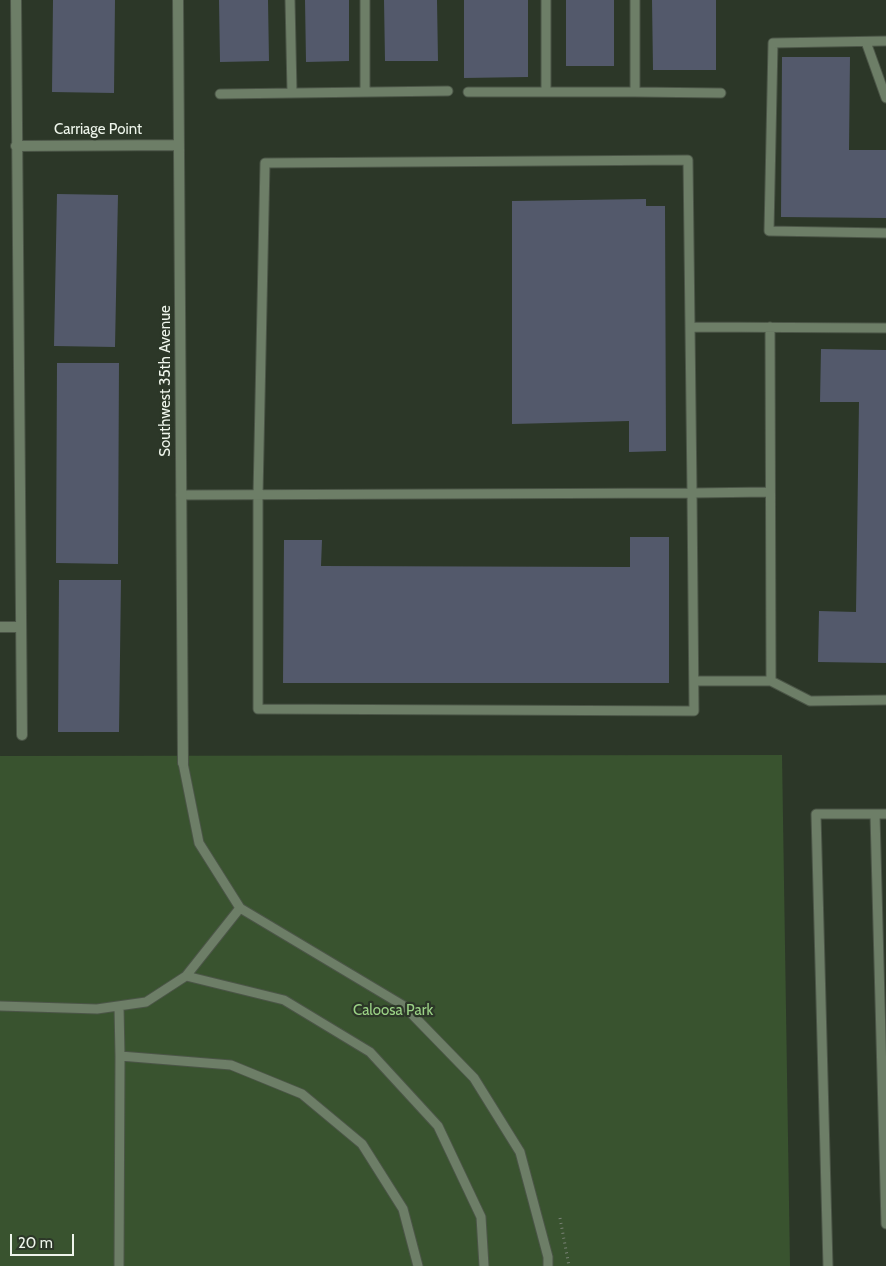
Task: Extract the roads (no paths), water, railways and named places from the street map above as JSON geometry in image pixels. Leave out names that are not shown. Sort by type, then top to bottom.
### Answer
[{"type":"street","points":[[16,0],[22,736]]},
{"type":"street","name":"Southwest 35th Avenue","points":[[178,0],[183,763]]},
{"type":"street","name":"Carriage Point","points":[[16,146],[179,145]]},
{"type":"street","points":[[0,627],[21,627]]},
{"type":"lane","points":[[290,0],[292,92]]},
{"type":"lane","points":[[365,0],[365,92]]},
{"type":"lane","points":[[546,0],[546,92]]},
{"type":"lane","points":[[634,0],[635,92]]},
{"type":"lane","points":[[886,41],[773,43],[769,230],[886,233]]},
{"type":"lane","points":[[866,42],[886,98]]},
{"type":"lane","points":[[220,94],[448,90]]},
{"type":"lane","points":[[468,92],[721,93]]},
{"type":"lane","points":[[688,160],[690,326],[694,711],[258,709],[258,495],[265,163],[688,160]]},
{"type":"lane","points":[[690,326],[886,328]]},
{"type":"lane","points":[[770,327],[771,680]]},
{"type":"lane","points":[[181,495],[770,492]]},
{"type":"lane","points":[[694,681],[771,680],[810,701],[886,700]]},
{"type":"lane","points":[[183,763],[199,842],[240,908],[404,1006],[474,1078],[520,1152],[548,1257],[548,1266]]},
{"type":"lane","points":[[828,1266],[816,814],[886,814]]},
{"type":"lane","points":[[875,814],[886,1224]]},
{"type":"lane","points":[[0,1006],[97,1009],[146,1002],[186,976],[240,908]]},
{"type":"lane","points":[[186,976],[284,1000],[370,1052],[438,1126],[481,1217],[484,1266]]},
{"type":"lane","points":[[119,1006],[119,1266]]},
{"type":"lane","points":[[120,1056],[231,1065],[302,1094],[362,1144],[403,1209],[418,1266]]},
{"type":"park label","name":"Caloosa Park","points":[[393,1011]]}]
